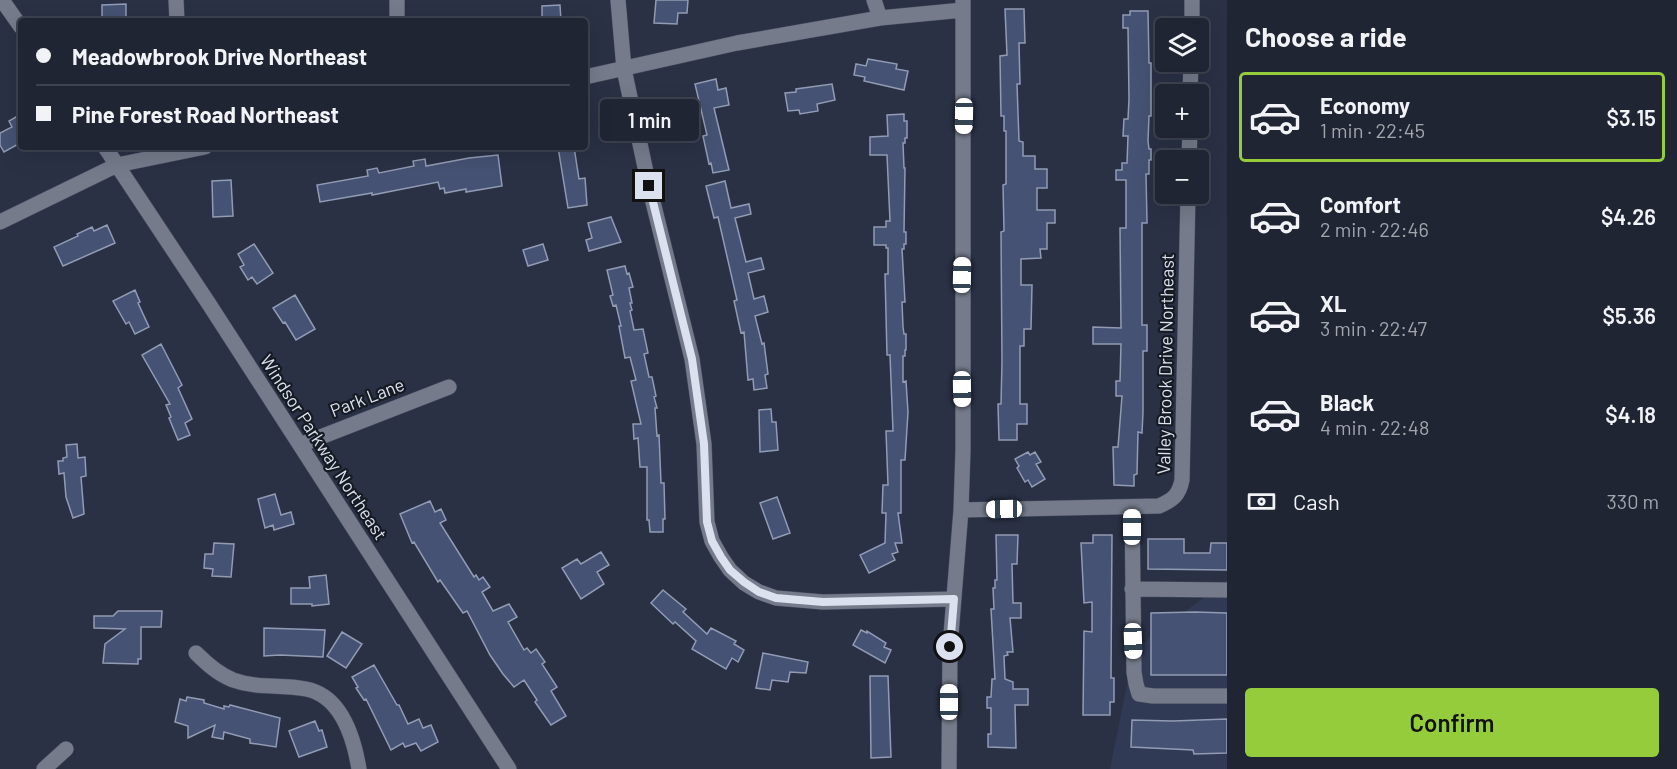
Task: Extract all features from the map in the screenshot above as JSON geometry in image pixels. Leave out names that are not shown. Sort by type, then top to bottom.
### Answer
[{"type":"street","points":[[2,0],[18,23]]},
{"type":"street","points":[[176,0],[177,18]]},
{"type":"street","points":[[397,0],[397,18]]},
{"type":"street","points":[[618,0],[624,69],[649,186],[692,359],[704,444],[707,522],[712,541],[730,570],[759,592],[776,598],[823,602],[954,599]]},
{"type":"street","points":[[874,0],[880,18]]},
{"type":"street","points":[[1192,0],[1192,18]]},
{"type":"street","points":[[588,75],[737,43],[963,5],[961,510],[949,680],[949,769]]},
{"type":"street","name":"Windsor Parkway Northeast","points":[[107,150],[509,769]]},
{"type":"street","points":[[0,222],[117,165],[190,150]]},
{"type":"street","name":"Valley Brook Drive Northeast","points":[[961,510],[1159,506],[1172,501],[1178,494],[1182,480],[1188,204]]},
{"type":"street","name":"Park Lane","points":[[300,445],[449,387]]},
{"type":"street","points":[[1132,507],[1134,672],[1140,694],[1227,696]]},
{"type":"street","points":[[1132,589],[1227,590]]},
{"type":"street","points":[[196,653],[213,669],[232,680],[264,687],[306,689],[326,698],[337,709],[349,731],[359,769]]},
{"type":"street","points":[[44,769],[66,748]]},
{"type":"shaded area","points":[[1227,580],[1227,769],[1110,769],[1134,650]]},
{"type":"building","points":[[656,0],[688,0],[687,13],[678,13],[677,24],[654,23]]},
{"type":"building","points":[[126,4],[126,18],[102,18],[102,5]]},
{"type":"building","points":[[560,5],[561,18],[542,18],[542,6]]},
{"type":"building","points":[[1005,9],[1024,9],[1025,43],[1019,43],[1020,84],[1017,84],[1019,141],[1023,142],[1023,156],[1035,156],[1035,169],[1047,169],[1047,188],[1037,188],[1037,210],[1055,210],[1055,223],[1047,223],[1047,249],[1040,249],[1041,258],[1021,259],[1021,285],[1032,285],[1031,329],[1024,329],[1024,346],[1020,346],[1020,404],[1027,404],[1027,424],[1017,424],[1017,440],[999,440],[998,404],[1001,404],[1002,362],[1001,232],[1004,231],[1003,185],[1006,184],[1006,131],[1004,131],[1004,116],[1001,116],[1000,56],[1007,55]]},
{"type":"building","points":[[1130,11],[1148,11],[1149,63],[1151,63],[1151,116],[1149,116],[1148,141],[1151,160],[1149,160],[1149,174],[1146,174],[1147,223],[1142,223],[1142,325],[1147,325],[1147,351],[1143,351],[1142,433],[1138,432],[1137,474],[1134,475],[1134,486],[1114,485],[1113,447],[1118,447],[1122,396],[1116,396],[1116,381],[1120,381],[1121,344],[1093,344],[1093,327],[1121,328],[1120,228],[1126,228],[1126,180],[1116,180],[1116,170],[1122,170],[1122,163],[1127,163],[1128,136],[1123,136],[1124,119],[1128,119],[1129,99],[1128,28],[1123,28],[1123,15],[1130,15]]},
{"type":"building","points":[[868,59],[897,64],[896,69],[908,71],[904,90],[864,81],[865,77],[854,75],[856,64],[866,66]]},
{"type":"building","points":[[716,79],[718,90],[726,88],[729,105],[714,108],[729,170],[713,173],[703,136],[707,135],[695,84]]},
{"type":"building","points":[[832,84],[835,100],[817,104],[818,111],[800,114],[799,110],[788,111],[785,93],[796,92],[796,89]]},
{"type":"building","points":[[904,114],[904,121],[907,121],[907,138],[903,143],[906,244],[902,249],[905,302],[902,302],[906,350],[903,356],[903,382],[906,381],[908,412],[905,460],[901,460],[901,513],[898,513],[902,543],[895,543],[898,552],[892,554],[895,560],[869,573],[860,555],[885,543],[886,513],[882,513],[883,485],[888,485],[886,431],[893,431],[890,355],[887,355],[885,274],[888,274],[888,248],[886,245],[874,245],[874,227],[886,227],[886,221],[890,221],[887,155],[870,155],[870,137],[888,136],[887,115]]},
{"type":"building","points":[[18,116],[18,144],[4,152],[0,145],[0,133],[12,127],[9,121]]},
{"type":"building","points":[[558,150],[574,150],[579,179],[585,178],[587,205],[568,208]]},
{"type":"building","points":[[498,155],[502,186],[445,193],[444,188],[440,189],[438,182],[320,202],[317,185],[368,176],[367,170],[377,168],[379,173],[414,166],[413,161],[425,159],[426,166]]},
{"type":"building","points":[[231,180],[233,216],[213,217],[212,181]]},
{"type":"building","points":[[725,181],[731,208],[749,204],[751,214],[735,218],[746,262],[761,258],[764,269],[748,273],[754,299],[764,296],[768,312],[755,316],[762,344],[764,343],[768,374],[765,375],[767,388],[754,390],[753,379],[748,380],[744,332],[741,333],[734,301],[737,300],[718,217],[714,218],[706,186]]},
{"type":"building","points":[[611,217],[621,242],[589,251],[586,240],[592,238],[588,223]]},
{"type":"building","points":[[107,225],[115,243],[63,266],[54,247],[92,227],[94,231]]},
{"type":"building","points":[[254,244],[273,273],[257,284],[252,277],[248,280],[240,267],[244,265],[238,254]]},
{"type":"building","points":[[543,244],[548,260],[528,266],[523,250]]},
{"type":"building","points":[[625,266],[633,287],[629,288],[634,330],[643,329],[648,353],[644,354],[656,396],[654,397],[657,408],[655,408],[657,436],[659,435],[661,483],[664,483],[663,532],[650,532],[649,520],[647,520],[647,467],[640,467],[638,438],[634,439],[633,424],[641,424],[631,381],[636,380],[630,357],[625,358],[616,305],[613,306],[610,296],[613,295],[607,270]]},
{"type":"building","points":[[135,290],[149,327],[135,334],[129,322],[126,324],[113,301]]},
{"type":"building","points":[[295,295],[315,329],[296,340],[273,308]]},
{"type":"building","points":[[161,344],[182,385],[178,388],[192,419],[185,423],[190,435],[178,440],[166,405],[170,404],[142,355]]},
{"type":"building","points":[[771,409],[772,422],[776,422],[778,450],[760,452],[759,410]]},
{"type":"building","points":[[77,444],[78,458],[85,457],[86,476],[81,477],[84,514],[73,518],[66,497],[64,473],[59,474],[58,461],[63,461],[63,458],[67,457],[66,445]]},
{"type":"building","points":[[1028,452],[1030,455],[1035,452],[1041,462],[1036,464],[1045,479],[1032,487],[1028,480],[1025,482],[1015,459]]},
{"type":"building","points":[[275,494],[281,515],[291,512],[294,524],[274,530],[273,525],[265,528],[258,499]]},
{"type":"building","points":[[777,497],[790,533],[773,539],[760,503]]},
{"type":"building","points":[[430,501],[435,512],[441,509],[446,520],[440,523],[474,577],[476,575],[479,580],[483,577],[490,587],[482,592],[493,611],[509,604],[517,617],[508,622],[524,650],[527,648],[531,653],[536,649],[545,662],[542,664],[557,687],[551,691],[566,716],[551,725],[535,702],[537,700],[524,680],[514,687],[503,674],[490,655],[467,611],[463,613],[440,580],[438,582],[414,542],[412,543],[400,514]]},
{"type":"building","points":[[996,535],[1018,535],[1017,564],[1012,564],[1013,603],[1021,603],[1021,618],[1010,618],[1013,652],[1007,652],[1008,655],[1004,656],[1005,679],[1013,682],[1013,689],[1028,689],[1028,705],[1015,705],[1016,748],[988,747],[988,734],[991,734],[991,708],[987,708],[987,697],[991,697],[992,679],[995,679],[991,609],[994,609],[993,588],[997,580]]},
{"type":"building","points":[[1093,535],[1112,535],[1111,678],[1114,678],[1114,702],[1110,702],[1110,715],[1083,715],[1084,631],[1092,632],[1092,602],[1084,603],[1081,543],[1093,543]]},
{"type":"building","points":[[1148,539],[1184,539],[1184,553],[1210,553],[1211,543],[1227,543],[1227,570],[1148,569]]},
{"type":"building","points":[[214,543],[234,544],[231,577],[212,576],[213,569],[204,568],[205,554],[213,554]]},
{"type":"building","points":[[601,552],[609,565],[597,572],[604,584],[581,599],[562,568],[577,559],[581,564]]},
{"type":"building","points":[[326,575],[329,604],[312,606],[312,604],[291,604],[291,588],[310,588],[309,577]]},
{"type":"building","points":[[663,590],[686,609],[683,612],[707,634],[711,628],[736,641],[734,644],[744,650],[738,662],[732,658],[726,669],[692,649],[696,641],[675,622],[673,624],[651,603]]},
{"type":"building","points":[[118,611],[162,611],[161,627],[141,627],[141,659],[138,659],[138,664],[103,663],[105,644],[125,629],[94,628],[94,616],[113,616]]},
{"type":"building","points":[[1151,613],[1227,613],[1227,675],[1151,675]]},
{"type":"building","points":[[264,628],[325,630],[323,657],[264,656]]},
{"type":"building","points":[[861,630],[867,633],[867,631],[886,643],[884,647],[891,650],[885,663],[853,645]]},
{"type":"building","points":[[342,632],[362,644],[346,668],[327,656]]},
{"type":"building","points":[[763,653],[808,662],[806,673],[790,672],[788,682],[772,680],[770,690],[756,688]]},
{"type":"building","points":[[374,665],[408,724],[419,719],[423,728],[431,725],[438,742],[421,751],[416,743],[405,747],[403,743],[391,750],[366,699],[364,700],[356,688],[358,687],[352,677]]},
{"type":"building","points":[[870,676],[888,676],[891,757],[871,758]]},
{"type":"building","points":[[187,697],[204,700],[204,703],[224,709],[224,706],[229,707],[230,705],[280,718],[276,747],[250,743],[250,739],[224,732],[223,739],[212,737],[215,725],[188,738],[188,726],[175,722],[180,699],[186,701]]},
{"type":"building","points":[[1227,719],[1227,753],[1194,754],[1193,750],[1131,747],[1132,720]]},
{"type":"building","points":[[315,721],[319,731],[322,730],[327,747],[299,757],[289,731]]},
{"type":"route","points":[[649,186],[692,359],[704,444],[707,522],[712,541],[721,557],[730,570],[744,582],[759,592],[776,598],[823,602],[954,599],[950,647]]}]
